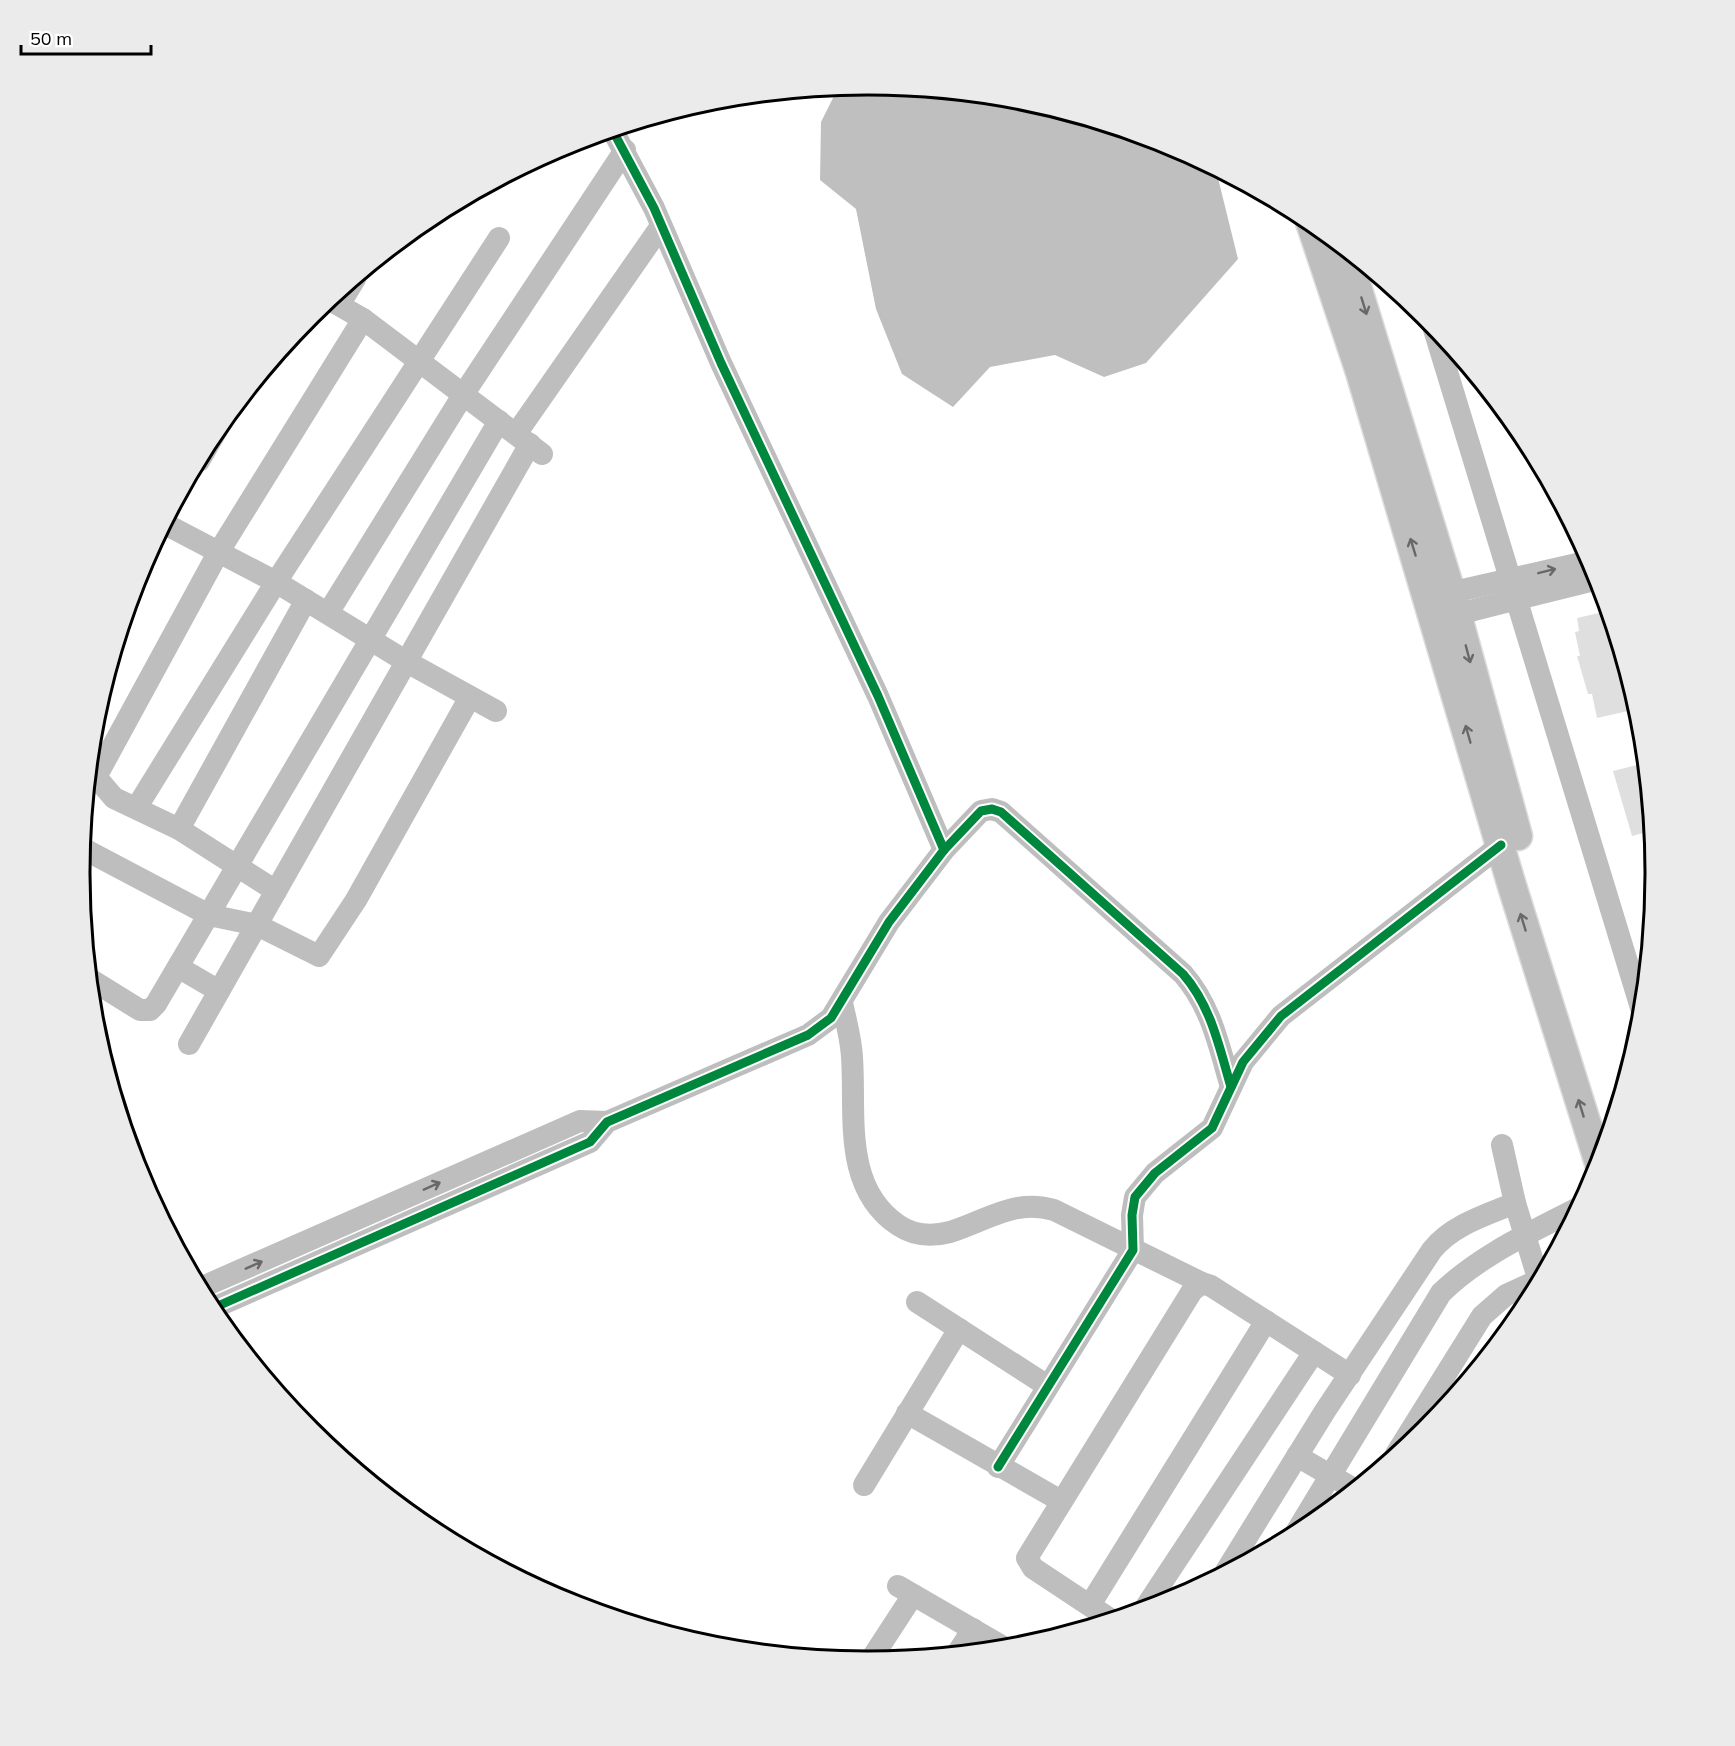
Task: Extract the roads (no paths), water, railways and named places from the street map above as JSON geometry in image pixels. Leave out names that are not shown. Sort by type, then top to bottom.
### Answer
[{"type":"main road","points":[[1315,238],[1443,606],[1605,1119]]},
{"type":"main road","points":[[1358,270],[1501,845],[1594,1149]]},
{"type":"street","points":[[618,137],[661,226],[721,363],[878,696],[944,850]]},
{"type":"street","points":[[328,613],[463,394],[625,150]]},
{"type":"street","points":[[99,984],[140,1010],[150,1010],[209,915],[370,639],[522,439],[661,226]]},
{"type":"street","points":[[140,802],[276,582],[499,238]]},
{"type":"street","points":[[338,304],[363,319],[522,439]]},
{"type":"street","points":[[97,776],[218,553],[363,319]]},
{"type":"street","points":[[1439,346],[1635,990]]},
{"type":"street","points":[[189,1044],[407,662],[522,439]]},
{"type":"street","points":[[171,527],[276,582],[407,662],[496,711]]},
{"type":"street","points":[[1512,590],[1581,564]]},
{"type":"street","points":[[1443,606],[1512,590],[1588,580]]},
{"type":"street","points":[[179,829],[306,600]]},
{"type":"street","points":[[91,853],[209,915],[257,925],[319,956],[356,900],[470,697]]},
{"type":"street","points":[[96,778],[114,798],[179,829],[276,891]]},
{"type":"street","points":[[221,1305],[590,1142],[607,1122],[808,1035],[831,1018],[890,922],[944,850],[981,811],[992,809],[1001,812],[1183,974],[1197,990],[1207,1007],[1231,1087]]},
{"type":"street","points":[[998,1467],[1046,1385],[1133,1250],[1132,1215],[1135,1197],[1155,1173],[1212,1128],[1243,1062],[1281,1016],[1501,845]]},
{"type":"street","points":[[178,967],[219,991]]},
{"type":"street","points":[[842,1003],[852,1056],[856,1156],[873,1202],[890,1219],[907,1231],[921,1235],[935,1235],[1008,1209],[1039,1205],[1211,1286],[1350,1375]]},
{"type":"street","points":[[208,1284],[580,1120],[607,1122]]},
{"type":"street","points":[[1502,1145],[1515,1203],[1536,1270]]},
{"type":"street","points":[[1233,1558],[1297,1456],[1440,1241],[1467,1223],[1515,1203]]},
{"type":"street","points":[[1308,1513],[1441,1293],[1459,1275],[1482,1259],[1566,1214]]},
{"type":"street","points":[[1102,1614],[1033,1568],[1027,1558],[1192,1291],[1202,1283]]},
{"type":"street","points":[[1413,1427],[1482,1316],[1506,1295],[1526,1286]]},
{"type":"street","points":[[917,1302],[1046,1385]]},
{"type":"street","points":[[1090,1605],[1266,1321]]},
{"type":"street","points":[[864,1485],[959,1329]]},
{"type":"street","points":[[1153,1595],[1314,1352]]},
{"type":"street","points":[[907,1413],[1061,1501]]},
{"type":"street","points":[[1297,1456],[1348,1484]]},
{"type":"street","points":[[875,1651],[905,1591],[993,1640]]},
{"type":"street","points":[[963,1645],[973,1629]]}]
